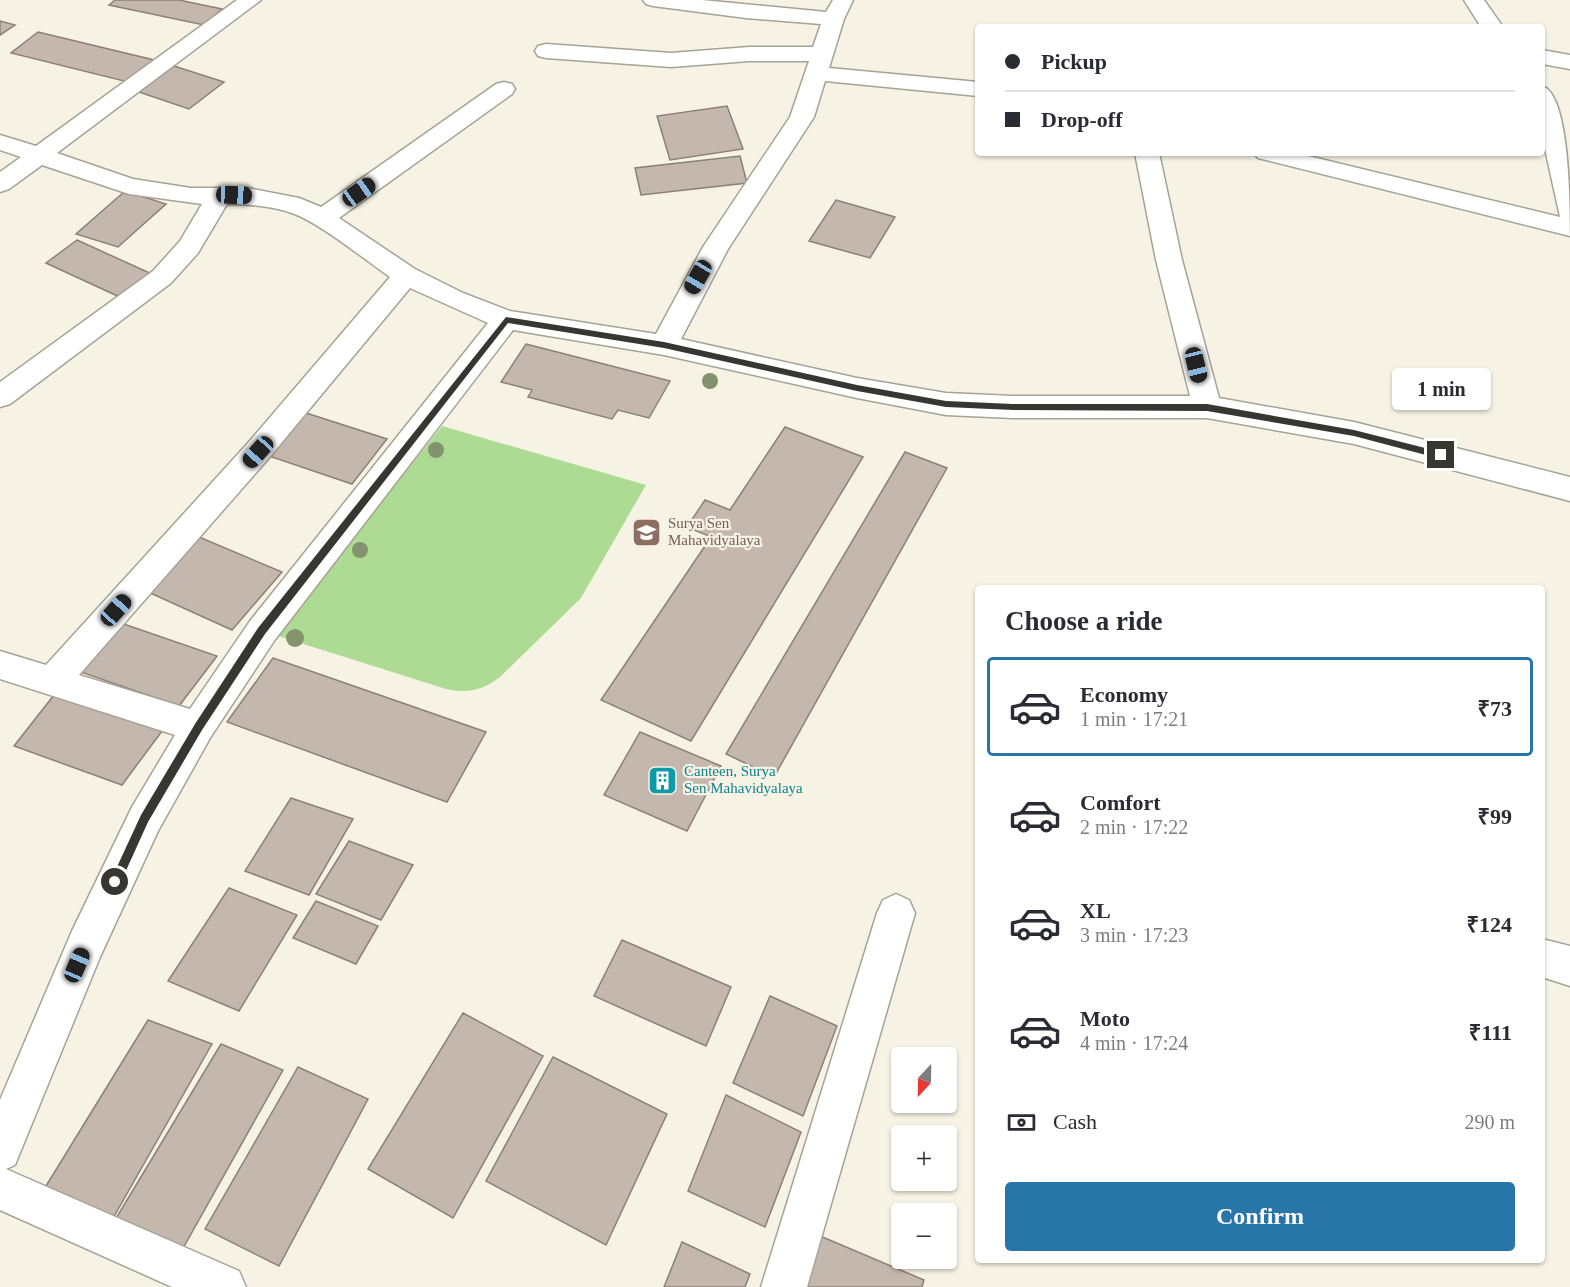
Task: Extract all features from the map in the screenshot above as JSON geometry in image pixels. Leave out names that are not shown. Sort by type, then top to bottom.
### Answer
[{"type":"street","points":[[0,184],[251,0]]},
{"type":"street","points":[[653,0],[746,12],[838,9],[807,104],[795,131],[716,247],[690,292],[664,345]]},
{"type":"street","points":[[1474,0],[1490,24]]},
{"type":"street","points":[[546,51],[671,60],[749,54],[975,89]]},
{"type":"street","points":[[1545,58],[1570,62]]},
{"type":"street","points":[[322,218],[504,89]]},
{"type":"street","points":[[1545,98],[1570,213]]},
{"type":"street","points":[[0,142],[129,186],[191,196],[220,195],[272,199],[299,206],[322,218],[406,275],[454,299],[506,320],[664,345],[857,388],[946,404],[1013,407],[1207,407],[1354,433],[1570,489]]},
{"type":"street","points":[[1148,156],[1169,260],[1207,407]]},
{"type":"street","points":[[1278,156],[1570,228]]},
{"type":"street","points":[[0,397],[162,277],[189,247],[220,195]]},
{"type":"street","points":[[53,681],[258,452],[406,275]]},
{"type":"street","points":[[0,1150],[86,945],[145,819],[198,727],[262,631],[506,320]]},
{"type":"street","points":[[0,665],[198,727]]},
{"type":"street","points":[[784,1287],[896,913]]},
{"type":"street","points":[[1545,959],[1570,966]]},
{"type":"street","points":[[0,1188],[223,1287]]},
{"type":"green space","points":[[442,426],[646,485],[581,598],[500,677],[481,688],[468,691],[446,689],[275,635]]},
{"type":"building","points":[[115,0],[179,0],[222,9],[204,25],[109,5]]},
{"type":"building","points":[[0,21],[15,25],[0,35]]},
{"type":"building","points":[[38,32],[154,60],[128,82],[11,53]]},
{"type":"building","points":[[174,66],[224,82],[189,109],[139,92]]},
{"type":"building","points":[[727,106],[743,149],[670,160],[657,116]]},
{"type":"building","points":[[740,156],[747,183],[641,195],[635,168]]},
{"type":"building","points":[[125,191],[166,204],[118,247],[76,234]]},
{"type":"building","points":[[836,200],[895,217],[870,258],[809,241]]},
{"type":"building","points":[[77,240],[154,275],[124,299],[46,263]]},
{"type":"building","points":[[526,344],[670,381],[649,418],[618,410],[612,419],[528,397],[532,390],[501,382]]},
{"type":"building","points":[[303,412],[387,439],[352,484],[266,455]]},
{"type":"building","points":[[785,427],[863,457],[691,741],[601,700],[711,537],[687,527],[705,500],[730,510]]},
{"type":"building","points":[[905,452],[947,468],[774,777],[726,754]]},
{"type":"building","points":[[199,537],[282,572],[232,630],[148,592]]},
{"type":"building","points":[[115,621],[217,656],[179,706],[75,670]]},
{"type":"building","points":[[273,658],[486,732],[447,802],[227,722]]},
{"type":"building","points":[[58,690],[165,727],[122,785],[14,746]]},
{"type":"building","name":"Canteen, Surya Sen Mahavidyalaya","points":[[640,732],[721,766],[687,831],[604,795]]},
{"type":"building","points":[[291,798],[353,819],[309,895],[245,871]]},
{"type":"building","points":[[349,841],[413,865],[381,920],[316,894]]},
{"type":"building","points":[[229,888],[297,915],[239,1011],[168,981]]},
{"type":"building","points":[[316,901],[378,926],[356,964],[293,938]]},
{"type":"building","points":[[622,940],[731,987],[706,1046],[594,996]]},
{"type":"building","points":[[770,996],[837,1026],[803,1116],[733,1083]]},
{"type":"building","points":[[463,1013],[543,1056],[453,1218],[368,1169]]},
{"type":"building","points":[[148,1020],[212,1044],[108,1227],[38,1199]]},
{"type":"building","points":[[221,1044],[283,1070],[182,1250],[115,1220]]},
{"type":"building","points":[[553,1057],[667,1114],[606,1245],[486,1181]]},
{"type":"building","points":[[298,1067],[368,1099],[279,1266],[205,1229]]},
{"type":"building","points":[[726,1095],[801,1132],[765,1227],[688,1191]]},
{"type":"building","points":[[806,1230],[891,1266],[891,1269],[898,1269],[924,1280],[922,1287],[787,1287]]},
{"type":"building","points":[[682,1242],[750,1274],[745,1287],[664,1287]]},
{"type":"place","name":"Surya Sen Mahavidyalaya","points":[[647,532]]},
{"type":"place","name":"Canteen, Surya Sen Mahavidyalaya","points":[[663,780]]},
{"type":"route","points":[[115,882],[145,819],[198,727],[262,631],[506,320],[664,345],[857,388],[946,404],[1013,407],[1207,407],[1354,433],[1441,455]]}]
